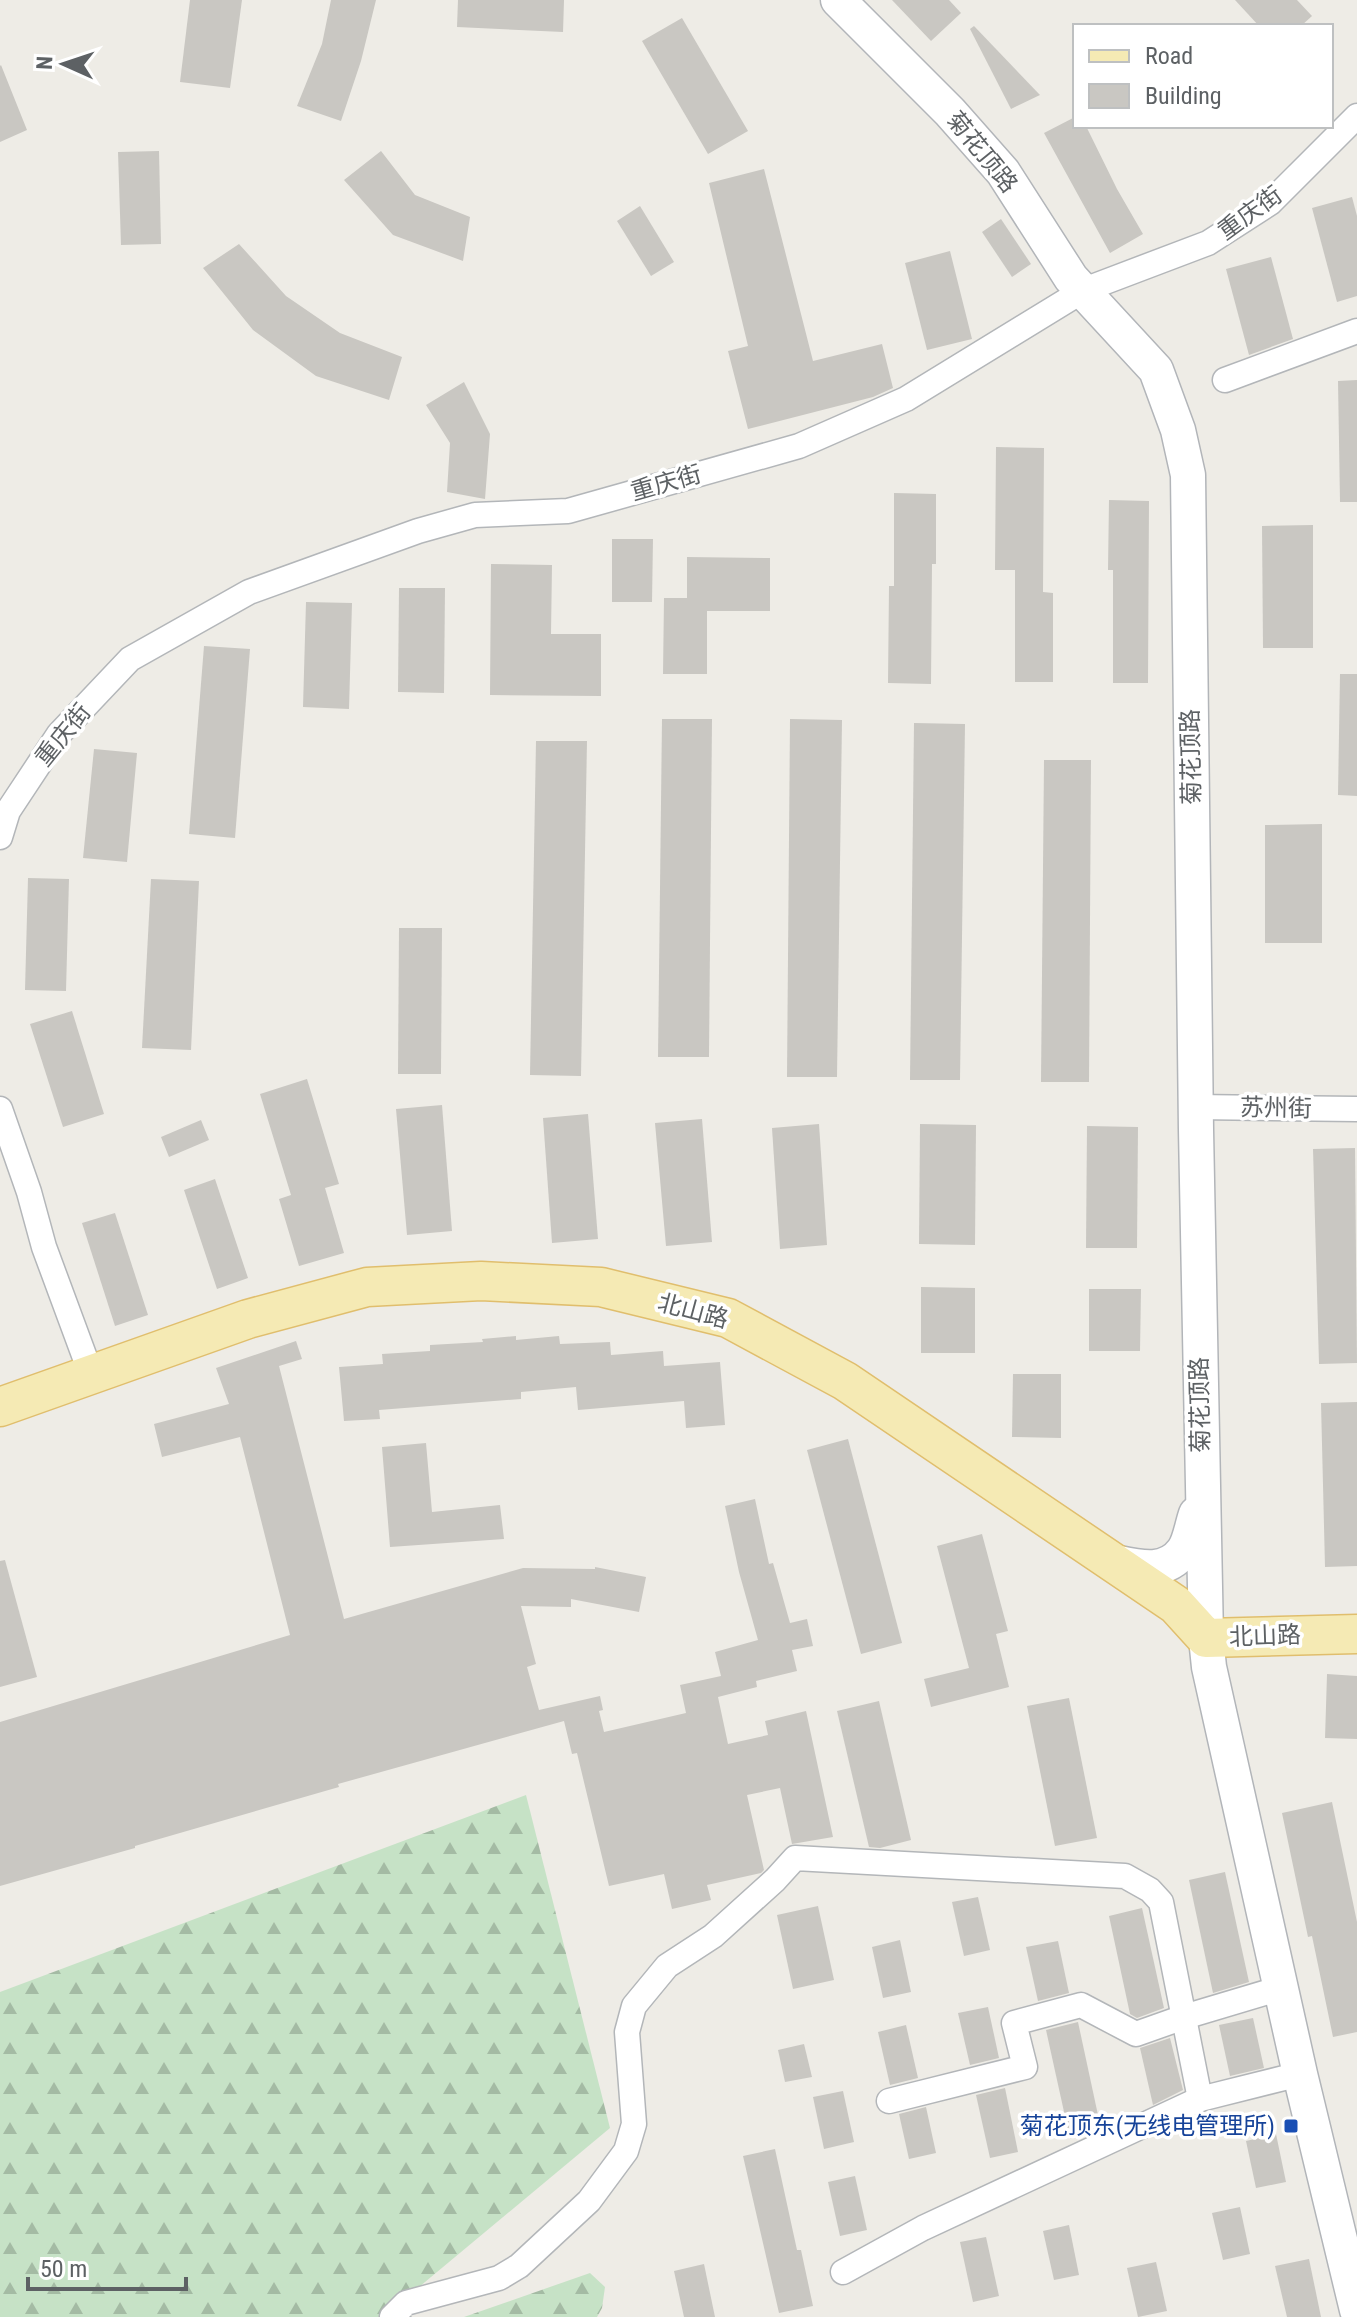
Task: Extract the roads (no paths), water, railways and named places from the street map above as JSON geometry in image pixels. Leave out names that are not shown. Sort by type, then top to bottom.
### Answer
[{"type":"main road","name":"北山路","points":[[0,1407],[248,1319],[367,1287],[481,1281],[601,1287],[728,1318],[845,1381],[1176,1605],[1206,1638],[1357,1634]]},
{"type":"street","name":"菊花顶路","points":[[838,0],[950,112],[1003,172],[1071,278],[1156,370],[1178,430],[1188,475],[1195,1107],[1206,1638],[1220,1716]]},
{"type":"street","name":"重庆街","points":[[0,837],[8,811],[59,734],[130,659],[249,592],[418,531],[475,515],[568,511],[799,446],[906,399],[1084,290],[1208,243],[1270,203],[1357,116]]},
{"type":"street","points":[[1225,380],[1357,331]]},
{"type":"street","name":"苏州街","points":[[1195,1107],[1357,1109]]},
{"type":"street","points":[[0,1109],[29,1192],[44,1247],[91,1374]]},
{"type":"street","points":[[1110,1561],[1149,1569],[1168,1564],[1183,1550],[1202,1498]]},
{"type":"street","points":[[1293,1635],[1239,1650],[1227,1663],[1220,1675],[1220,1716],[1300,2074],[1357,2310]]},
{"type":"street","points":[[392,2317],[406,2303],[499,2278],[519,2266],[589,2201],[626,2151],[634,2124],[627,2032],[634,2006],[667,1966],[713,1936],[795,1858],[1125,1876],[1150,1890],[1161,1902],[1200,2099]]},
{"type":"street","points":[[889,2101],[1025,2067],[1014,2023],[1081,2005],[1136,2034],[1281,1988]]},
{"type":"street","points":[[843,2272],[923,2228],[1200,2099],[1300,2074]]},
{"type":"place","name":"菊花顶东(无线电管理所)","points":[[1291,2126]]}]
